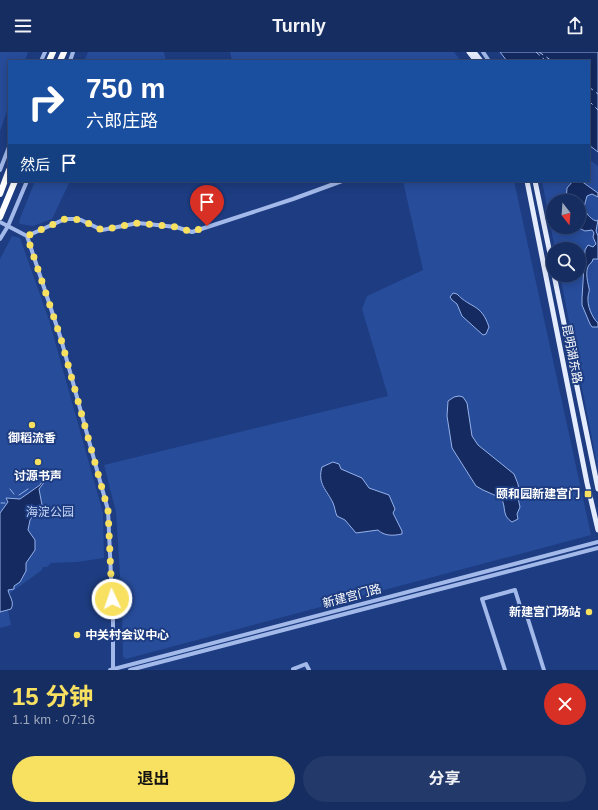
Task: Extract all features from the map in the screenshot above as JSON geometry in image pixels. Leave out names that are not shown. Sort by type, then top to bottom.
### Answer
[{"type":"highway","points":[[0,194],[8,173]]},
{"type":"highway","points":[[0,217],[15,182]]},
{"type":"main road","points":[[469,52],[475,60]]},
{"type":"main road","points":[[474,52],[480,60]]},
{"type":"main road","name":"昆明湖东路","points":[[527,182],[598,530]]},
{"type":"main road","points":[[535,182],[548,242]]},
{"type":"main road","name":"昆明湖东路","points":[[555,282],[598,489]]},
{"type":"street","points":[[0,170],[8,149]]},
{"type":"street","points":[[0,153],[5,156]]},
{"type":"street","points":[[0,240],[8,226],[27,182]]},
{"type":"street","points":[[27,236],[65,219],[81,220],[102,230],[138,223],[176,227],[192,232],[293,199],[339,182]]},
{"type":"street","points":[[0,222],[27,236],[61,339],[108,510],[113,621],[113,670]]},
{"type":"street","name":"新建宫门路","points":[[113,670],[598,542]]},
{"type":"street","name":"新建宫门路","points":[[130,670],[598,548]]},
{"type":"street","points":[[505,670],[482,599],[515,590],[521,609],[527,616],[544,670]]},
{"type":"street","points":[[293,669],[306,664],[309,670]]},
{"type":"green space","points":[[0,52],[28,52],[25,60],[8,60],[8,108],[0,131]]},
{"type":"green space","points":[[88,52],[164,52],[166,60],[84,60]]},
{"type":"green space","points":[[230,52],[454,52],[460,60],[232,60]]},
{"type":"green space","points":[[590,160],[598,166],[598,469],[561,282],[586,282],[586,242],[554,242],[552,234],[586,234],[586,194],[546,194],[546,202],[542,182],[590,182]]},
{"type":"green space","points":[[35,182],[70,182],[52,219],[33,226],[20,224],[19,221]]},
{"type":"green space","points":[[403,182],[514,182],[591,535],[126,659],[123,657],[122,606],[116,512],[104,465],[388,396],[362,309],[367,296],[423,270]]},
{"type":"green space","name":"海淀公园","points":[[12,236],[20,238],[49,320],[103,513],[104,558],[77,562],[51,563],[47,567],[43,567],[42,570],[9,594],[13,603],[12,607],[8,610],[11,625],[0,628],[0,259]]},
{"type":"shaded area","points":[[500,52],[598,52],[598,152],[590,146],[590,60],[506,60]]},
{"type":"shaded area","points":[[572,182],[582,182],[598,193],[598,197],[592,194],[587,196],[586,200],[586,194],[567,194],[567,188]]},
{"type":"shaded area","points":[[586,211],[594,220],[598,220],[596,231],[598,236],[598,259],[593,259],[589,264],[587,274],[589,289],[588,304],[592,315],[598,323],[598,327],[592,327],[582,305],[583,282],[586,282],[586,248],[588,245],[593,247],[596,244],[592,230],[586,231]]},
{"type":"shaded area","points":[[453,293],[457,294],[483,314],[489,327],[486,334],[483,335],[462,316],[457,304],[450,297]]},
{"type":"shaded area","points":[[459,396],[463,397],[467,403],[472,436],[478,445],[514,474],[518,484],[518,498],[520,507],[517,514],[518,519],[512,522],[506,517],[501,498],[476,486],[452,448],[447,416],[448,401]]},
{"type":"shaded area","points":[[333,462],[339,464],[341,469],[362,478],[369,488],[389,495],[395,509],[393,513],[402,534],[389,535],[378,530],[356,533],[345,520],[337,516],[334,505],[323,486],[321,478],[322,467]]},
{"type":"shaded area","points":[[43,480],[45,481],[39,489],[42,505],[30,520],[28,530],[35,540],[35,550],[26,563],[26,571],[20,582],[14,586],[14,589],[8,590],[12,601],[11,609],[0,612],[0,513],[8,502],[6,498],[20,499],[40,485]]},
{"type":"waterway","points":[[10,489],[14,494]]},
{"type":"waterway","points":[[19,495],[28,489]]},
{"type":"ferry route","points":[[536,52],[545,60]]},
{"type":"ferry route","points":[[539,52],[551,60]]},
{"type":"ferry route","points":[[590,88],[598,94]]},
{"type":"ferry route","points":[[590,102],[598,110]]},
{"type":"place","name":"御稻流香","points":[[32,425]]},
{"type":"place","name":"讨源书声","points":[[38,462]]},
{"type":"place","name":"颐和园新建宫门","points":[[588,494]]},
{"type":"place","name":"新建宫门场站","points":[[589,612]]},
{"type":"place","name":"中关村会议中心","points":[[77,635]]},
{"type":"route","points":[[112,599],[108,510],[61,339],[27,236],[65,219],[81,220],[102,230],[138,223],[176,227],[192,232],[207,226]]}]
